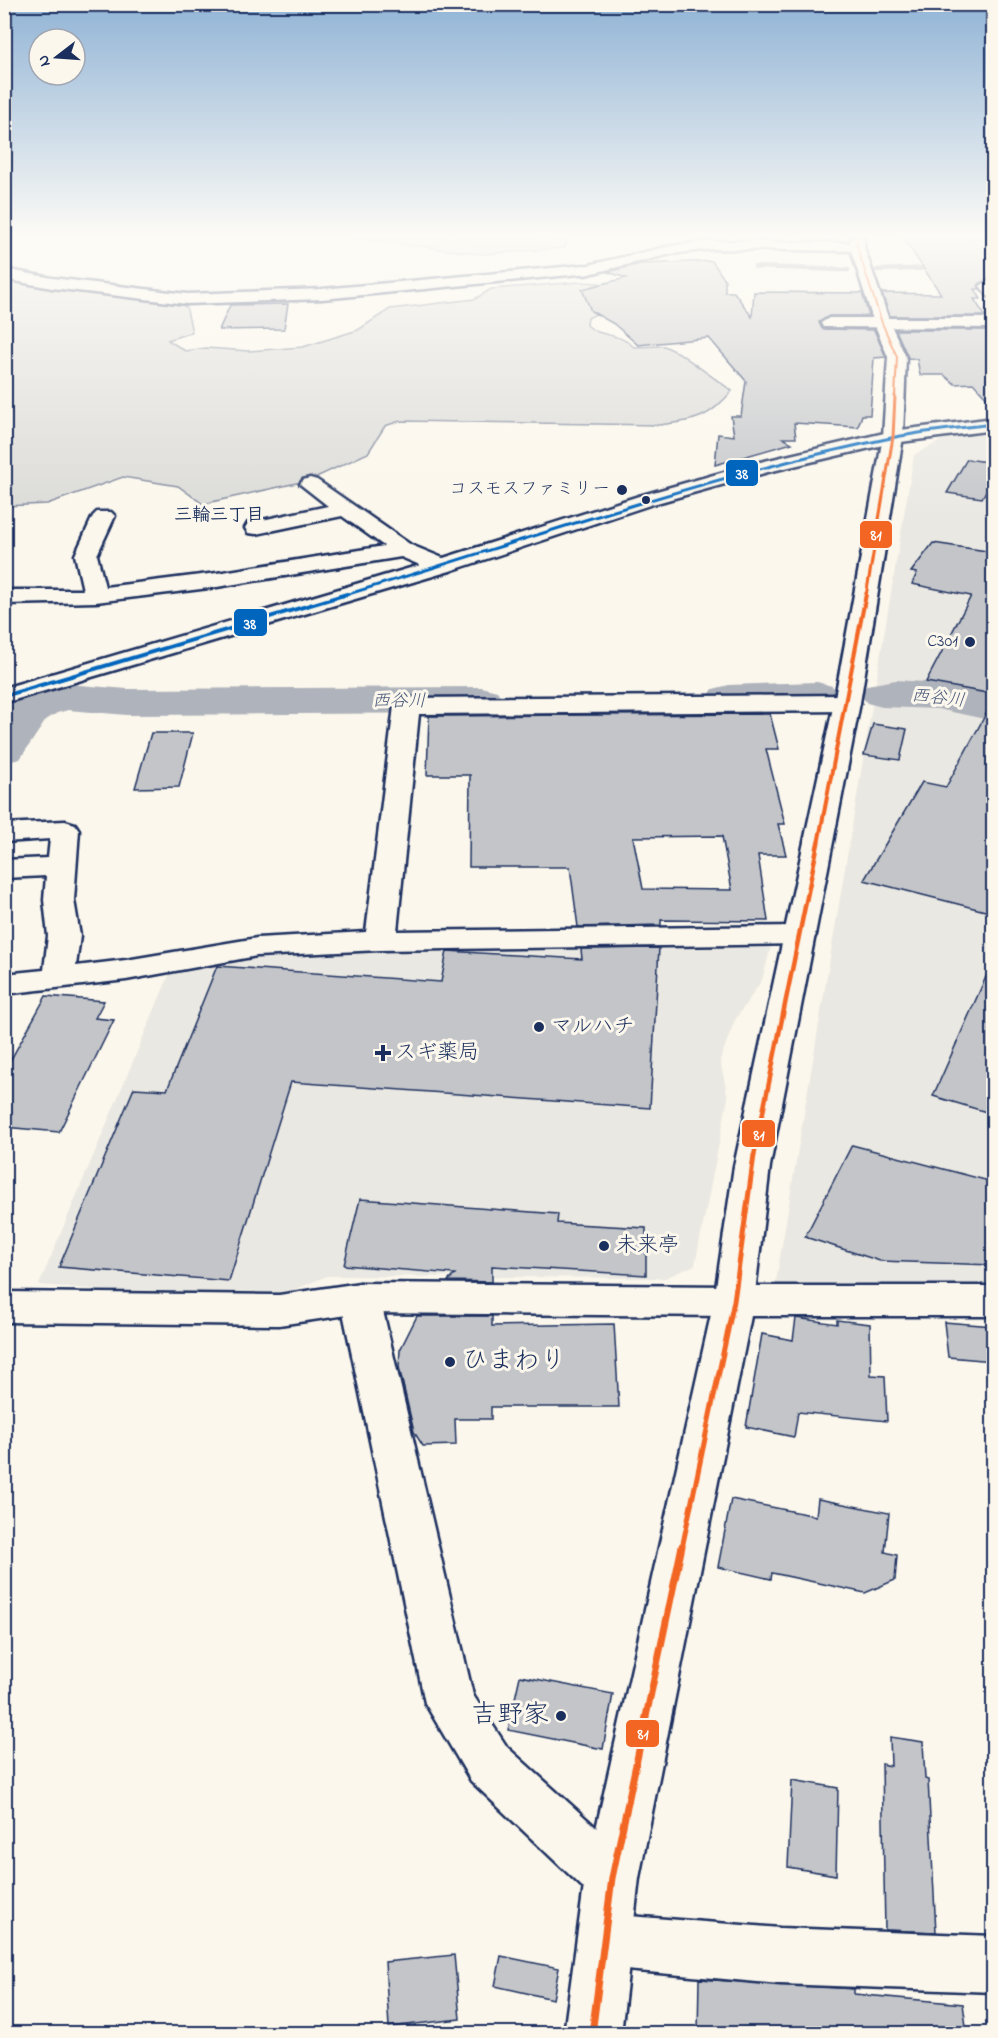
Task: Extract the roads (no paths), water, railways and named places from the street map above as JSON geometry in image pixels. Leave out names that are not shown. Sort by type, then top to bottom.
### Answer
[{"type":"main road","points":[[592,2034],[612,1878],[734,1301],[752,1166],[847,703],[893,437],[897,357],[886,333]]},
{"type":"main road","points":[[4,696],[442,566],[646,500],[763,467],[893,437],[993,424]]},
{"type":"main road","points":[[310,484],[403,550],[442,566]]},
{"type":"main road","points":[[256,528],[346,509]]},
{"type":"main road","points":[[96,595],[86,555],[104,516]]},
{"type":"main road","points":[[4,597],[96,595],[217,580],[403,550]]},
{"type":"main road","points":[[380,941],[408,706],[847,703]]},
{"type":"main road","points":[[4,833],[65,830],[59,900],[64,936],[59,977]]},
{"type":"main road","points":[[4,869],[62,866]]},
{"type":"main road","points":[[4,984],[126,970],[257,947],[380,941],[800,935]]},
{"type":"main road","points":[[360,1298],[450,1703],[489,1764],[612,1878]]},
{"type":"main road","points":[[4,1307],[279,1310],[360,1298],[993,1301]]},
{"type":"main road","points":[[604,1941],[780,1956],[993,1964]]},
{"type":"waterway","name":"西谷川","points":[[882,694],[938,696],[994,708]]},
{"type":"waterway","name":"西谷川","points":[[729,698],[817,695]]},
{"type":"waterway","name":"西谷川","points":[[4,749],[30,711],[42,703],[68,697],[127,702],[481,700]]},
{"type":"place","name":"コスモスファミリー","points":[[622,490]]},
{"type":"place","name":"C301","points":[[970,642]]},
{"type":"place","name":"マルハチ","points":[[539,1027]]},
{"type":"place","name":"スギ薬局","points":[[383,1053]]},
{"type":"place","name":"未来亭","points":[[604,1246]]},
{"type":"place","name":"ひまわり","points":[[450,1362]]},
{"type":"place","name":"吉野家","points":[[561,1716]]},
{"type":"district","name":"三輪三丁目","points":[[219,516]]}]
